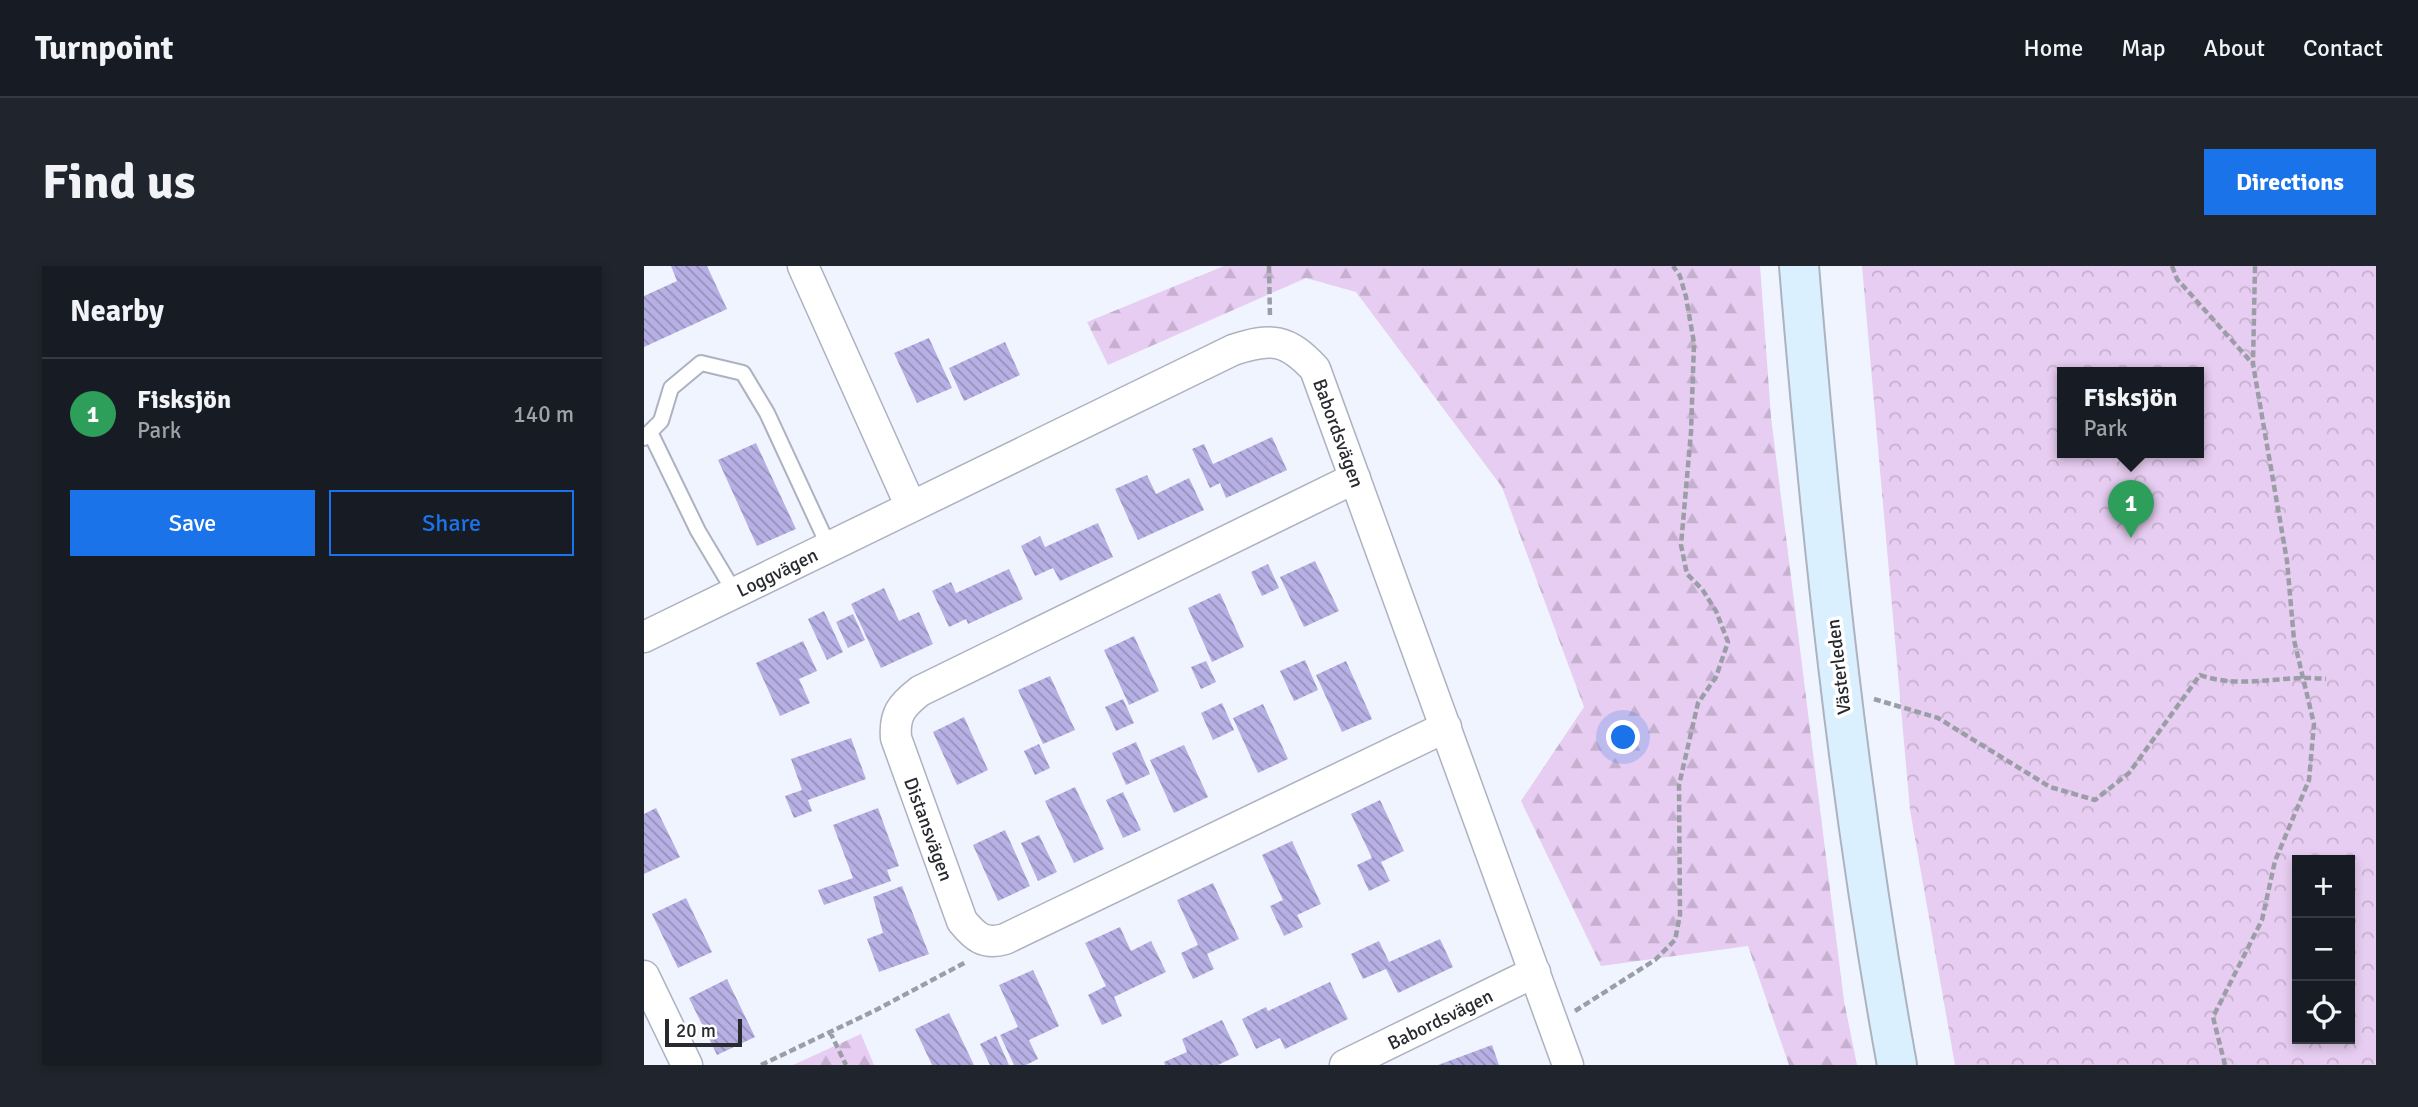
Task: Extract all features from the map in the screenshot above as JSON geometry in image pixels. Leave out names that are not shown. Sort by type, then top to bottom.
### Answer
[{"type":"street","points":[[803,266],[911,507],[1233,350],[1255,343],[1270,342]]},
{"type":"street","name":"Västerleden","points":[[1799,266],[1841,696],[1897,1065]]},
{"type":"street","name":"Babordsvägen","points":[[1270,342],[1296,349],[1315,369],[1568,1065]]},
{"type":"street","name":"Distansvägen","points":[[992,943],[976,938],[962,921],[896,738],[895,725],[900,706],[920,691],[1355,478]]},
{"type":"street","name":"Loggvägen","points":[[644,637],[911,507]]},
{"type":"street","points":[[992,943],[1446,727]]},
{"type":"street","name":"Babordsvägen","points":[[1345,1065],[1535,972]]},
{"type":"street","points":[[644,976],[687,1065]]},
{"type":"lane","points":[[735,593],[698,531],[647,435],[661,421],[671,388],[701,363],[743,373],[767,412],[829,547]]},
{"type":"path","points":[[1269,266],[1270,342]]},
{"type":"path","points":[[1553,1024],[1619,985],[1655,960],[1675,940],[1680,915],[1679,785],[1698,703],[1716,677],[1728,642],[1716,611],[1702,589],[1687,574],[1681,545],[1691,432],[1694,344],[1686,298],[1680,276],[1673,266]]},
{"type":"path","points":[[2172,266],[2178,278],[2253,364]]},
{"type":"path","points":[[2225,1065],[2213,1017],[2262,920],[2276,860],[2309,780],[2314,724],[2294,640],[2287,561],[2253,364],[2255,266]]},
{"type":"path","points":[[1841,696],[1865,696],[1938,718],[2050,787],[2095,800],[2129,773],[2200,675],[2222,683],[2260,682],[2303,676],[2326,679]]},
{"type":"path","points":[[761,1065],[958,967],[992,943]]},
{"type":"path","points":[[830,1032],[846,1065]]},
{"type":"green space","points":[[1224,266],[1760,266],[1771,417],[1844,1001],[1857,1065],[1789,1065],[1748,946],[1601,966],[1521,801],[1584,707],[1502,487],[1356,292],[1306,278],[1108,365],[1087,322]]},
{"type":"green space","points":[[1862,266],[2376,266],[2376,1065],[1955,1065],[1910,810]]},
{"type":"green space","points":[[861,1034],[874,1065],[793,1065]]},
{"type":"building","points":[[671,266],[707,266],[727,309],[644,347],[644,296],[677,281]]},
{"type":"building","points":[[929,338],[952,388],[917,403],[894,353]]},
{"type":"building","points":[[1005,342],[1020,375],[964,401],[949,368]]},
{"type":"building","points":[[1272,437],[1287,470],[1226,498],[1220,483],[1210,488],[1192,449],[1204,444],[1213,464]]},
{"type":"building","points":[[756,443],[796,529],[757,546],[718,460]]},
{"type":"building","points":[[1147,475],[1156,494],[1189,478],[1204,510],[1138,540],[1115,489]]},
{"type":"building","points":[[1098,523],[1113,557],[1060,581],[1053,568],[1035,576],[1021,546],[1040,536],[1045,547]]},
{"type":"building","points":[[1315,561],[1339,611],[1304,627],[1280,577]]},
{"type":"building","points":[[1268,564],[1279,588],[1262,596],[1251,572]]},
{"type":"building","points":[[1009,569],[1023,599],[968,624],[966,619],[949,627],[932,591],[951,582],[956,593]]},
{"type":"building","points":[[884,588],[899,621],[919,612],[933,644],[881,668],[851,604]]},
{"type":"building","points":[[1220,593],[1244,647],[1212,662],[1188,608]]},
{"type":"building","points":[[824,611],[843,652],[827,660],[808,619]]},
{"type":"building","points":[[853,614],[865,640],[848,648],[836,622]]},
{"type":"building","points":[[1134,636],[1159,691],[1129,705],[1104,650]]},
{"type":"building","points":[[803,641],[817,671],[799,679],[810,703],[780,716],[756,663]]},
{"type":"building","points":[[1305,660],[1318,690],[1294,701],[1280,671]]},
{"type":"building","points":[[1206,661],[1216,682],[1201,689],[1191,667]]},
{"type":"building","points":[[1346,661],[1372,719],[1342,732],[1316,675]]},
{"type":"building","points":[[1050,676],[1075,730],[1043,744],[1018,690]]},
{"type":"building","points":[[1123,699],[1134,723],[1116,731],[1105,707]]},
{"type":"building","points":[[1222,703],[1234,730],[1213,740],[1201,713]]},
{"type":"building","points":[[1263,704],[1288,759],[1258,773],[1233,718]]},
{"type":"building","points":[[964,717],[988,770],[957,785],[933,732]]},
{"type":"building","points":[[851,738],[866,779],[808,800],[812,811],[794,818],[785,796],[802,790],[791,759]]},
{"type":"building","points":[[1136,742],[1150,774],[1126,785],[1112,753]]},
{"type":"building","points":[[1039,744],[1050,768],[1035,775],[1024,751]]},
{"type":"building","points":[[1184,745],[1208,797],[1174,813],[1150,760]]},
{"type":"building","points":[[1075,787],[1104,849],[1074,863],[1045,801]]},
{"type":"building","points":[[1123,792],[1141,830],[1123,838],[1106,800]]},
{"type":"building","points":[[1380,800],[1404,851],[1381,862],[1390,881],[1369,891],[1357,865],[1372,858],[1351,814]]},
{"type":"building","points":[[656,808],[680,857],[644,874],[644,814]]},
{"type":"building","points":[[878,808],[899,866],[887,870],[891,881],[824,905],[818,890],[853,878],[833,825]]},
{"type":"building","points":[[1005,830],[1030,886],[998,901],[973,845]]},
{"type":"building","points":[[1039,835],[1057,872],[1038,881],[1021,843]]},
{"type":"building","points":[[1292,841],[1321,904],[1297,915],[1303,927],[1284,936],[1270,906],[1283,900],[1262,855]]},
{"type":"building","points":[[1213,883],[1239,939],[1207,954],[1214,969],[1193,979],[1181,953],[1198,945],[1177,900]]},
{"type":"building","points":[[902,886],[929,954],[879,972],[867,939],[883,933],[873,897]]},
{"type":"building","points":[[686,898],[712,952],[678,968],[652,914]]},
{"type":"building","points":[[1120,927],[1131,951],[1151,941],[1166,972],[1114,997],[1122,1016],[1102,1025],[1088,995],[1106,986],[1085,943]]},
{"type":"building","points":[[1440,939],[1453,967],[1398,993],[1386,969],[1363,979],[1351,954],[1379,941],[1389,962]]},
{"type":"building","points":[[1033,970],[1059,1026],[1029,1040],[1038,1059],[1026,1065],[1014,1065],[1000,1035],[1018,1027],[999,985]]},
{"type":"building","points":[[727,979],[755,1037],[717,1055],[689,998]]},
{"type":"building","points":[[1330,982],[1348,1019],[1285,1049],[1280,1038],[1256,1049],[1242,1019],[1266,1007],[1268,1011]]},
{"type":"building","points":[[949,1013],[974,1065],[932,1065],[915,1029]]},
{"type":"building","points":[[1222,1020],[1239,1055],[1218,1065],[1165,1065],[1164,1062],[1187,1052],[1182,1039]]},
{"type":"building","points":[[996,1036],[1009,1065],[990,1065],[980,1044]]},
{"type":"building","points":[[1492,1045],[1499,1065],[1438,1065]]},
{"type":"place","name":"Fisksjön","points":[[2131,538]]}]
